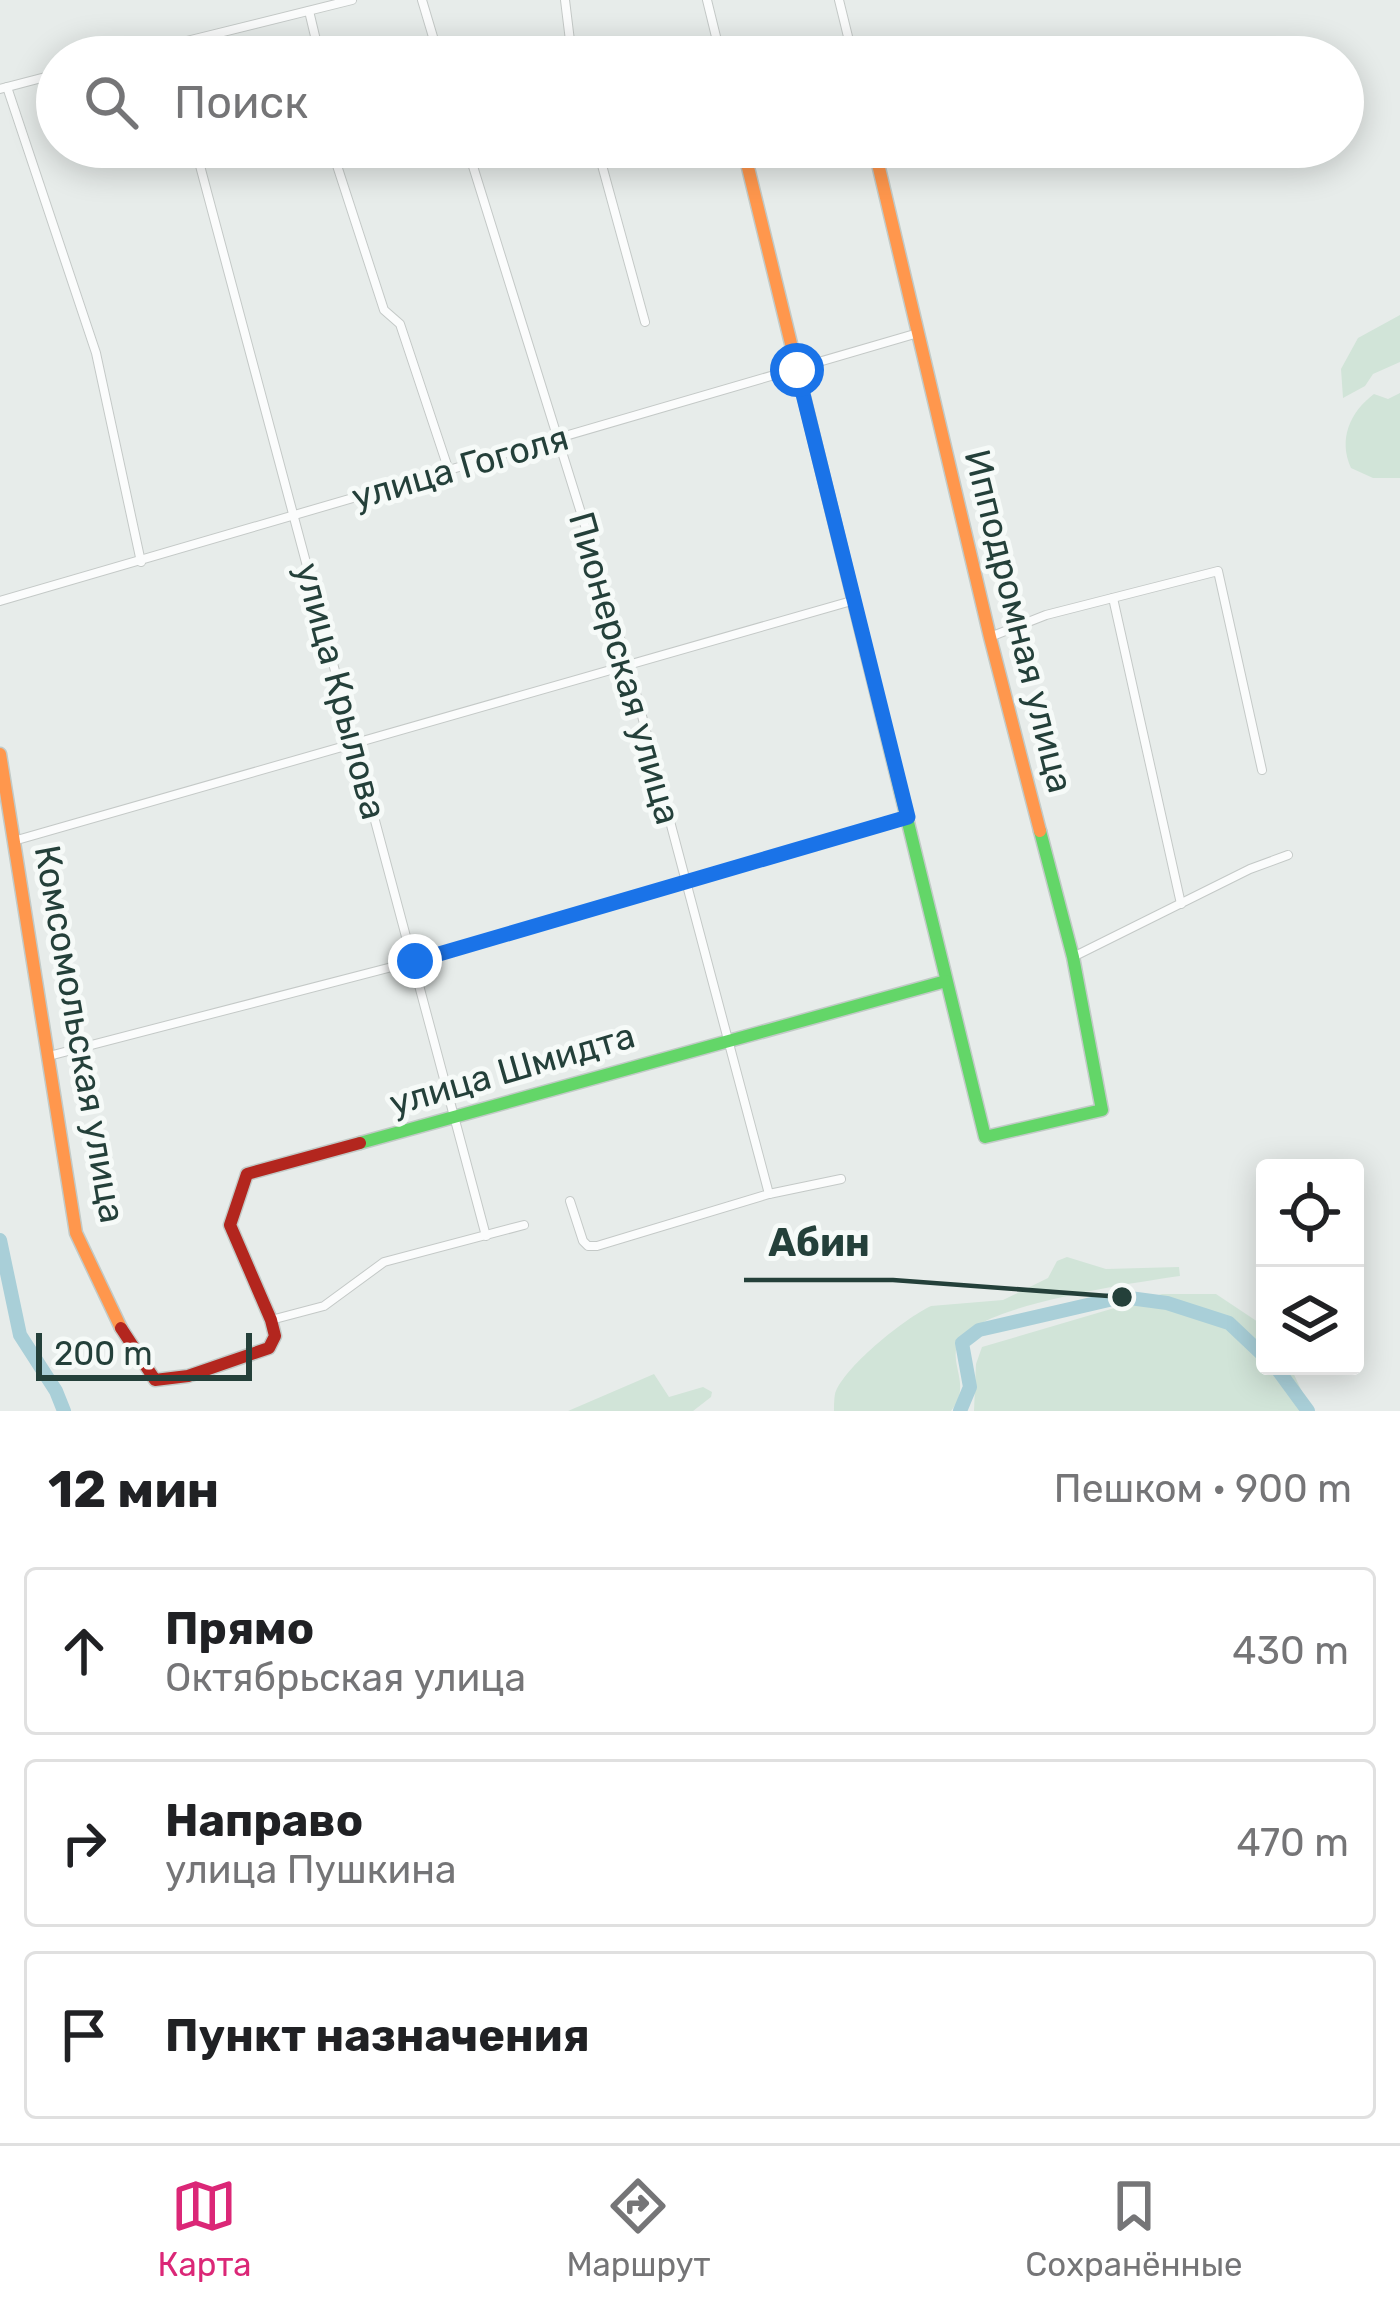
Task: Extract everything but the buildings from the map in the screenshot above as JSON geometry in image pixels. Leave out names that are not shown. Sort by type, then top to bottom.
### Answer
[{"type":"street","points":[[205,36],[352,0]]},
{"type":"street","points":[[422,0],[433,36]]},
{"type":"street","points":[[565,0],[569,36]]},
{"type":"street","points":[[707,0],[716,36]]},
{"type":"street","points":[[839,0],[848,36]]},
{"type":"street","points":[[309,11],[315,36]]},
{"type":"street","points":[[36,79],[3,88],[96,353],[141,562]]},
{"type":"street","name":"улица Крылова","points":[[201,168],[486,1236]]},
{"type":"street","points":[[338,168],[384,310],[400,324],[448,468]]},
{"type":"street","name":"Пионерская улица","points":[[473,168],[629,667],[769,1194]]},
{"type":"street","points":[[603,168],[646,322]]},
{"type":"street","points":[[748,168],[946,981]]},
{"type":"street","name":"Ипподромная улица","points":[[879,168],[989,637],[1072,957],[1102,1110],[985,1137],[946,981]]},
{"type":"street","name":"улица Гоголя","points":[[0,601],[919,333]]},
{"type":"street","points":[[989,637],[1046,615],[1219,571],[1262,770]]},
{"type":"street","points":[[1113,598],[1181,904]]},
{"type":"street","points":[[10,835],[356,743],[855,600]]},
{"type":"street","name":"Комсомольская улица","points":[[0,754],[76,1233],[94,1258],[113,1313],[141,1366],[155,1380],[188,1376],[269,1348],[274,1336],[271,1320]]},
{"type":"street","points":[[49,1056],[415,961],[908,817]]},
{"type":"street","points":[[1072,957],[1288,855]]},
{"type":"street","name":"улица Шмидта","points":[[271,1320],[230,1225],[247,1174],[946,981]]},
{"type":"street","points":[[570,1201],[583,1241],[597,1246],[769,1194],[842,1179]]},
{"type":"street","points":[[271,1320],[324,1306],[384,1262],[524,1226]]},
{"type":"green space","points":[[1400,315],[1400,362],[1373,374],[1365,386],[1343,398],[1341,369],[1358,338]]},
{"type":"green space","points":[[1400,393],[1400,478],[1373,478],[1351,468],[1346,437],[1358,409],[1374,394],[1388,399]]},
{"type":"green space","points":[[1067,1257],[1106,1269],[1179,1267],[1180,1276],[1061,1297],[972,1328],[956,1350],[960,1392],[951,1411],[834,1411],[842,1380],[906,1321],[931,1306],[1003,1300],[1048,1278],[1057,1261]]},
{"type":"green space","points":[[1162,1294],[1216,1294],[1256,1321],[1256,1375],[1294,1375],[1311,1411],[974,1411],[976,1364],[982,1347]]},
{"type":"green space","points":[[654,1374],[669,1397],[703,1387],[712,1392],[711,1397],[693,1411],[568,1411]]},
{"type":"waterway","points":[[0,1240],[20,1335],[64,1411]]},
{"type":"waterway","points":[[960,1411],[970,1387],[962,1343],[979,1330],[1122,1297],[1167,1303],[1229,1323],[1256,1348]]},
{"type":"waterway","points":[[1282,1375],[1308,1411]]},
{"type":"traffic: fast","points":[[867,655],[985,1137],[1102,1110],[1073,957],[1040,831]]},
{"type":"traffic: fast","points":[[360,1143],[946,981]]},
{"type":"traffic: slow","points":[[748,168],[867,655]]},
{"type":"traffic: slow","points":[[879,168],[1040,831]]},
{"type":"traffic: slow","points":[[0,754],[76,1233],[121,1328]]},
{"type":"traffic: jam","points":[[121,1328],[155,1380],[188,1376],[269,1348],[275,1336],[271,1320],[230,1225],[247,1174],[360,1143]]},
{"type":"place","name":"Абин","points":[[1122,1297]]},
{"type":"route","points":[[415,961],[908,817],[797,370]]}]
